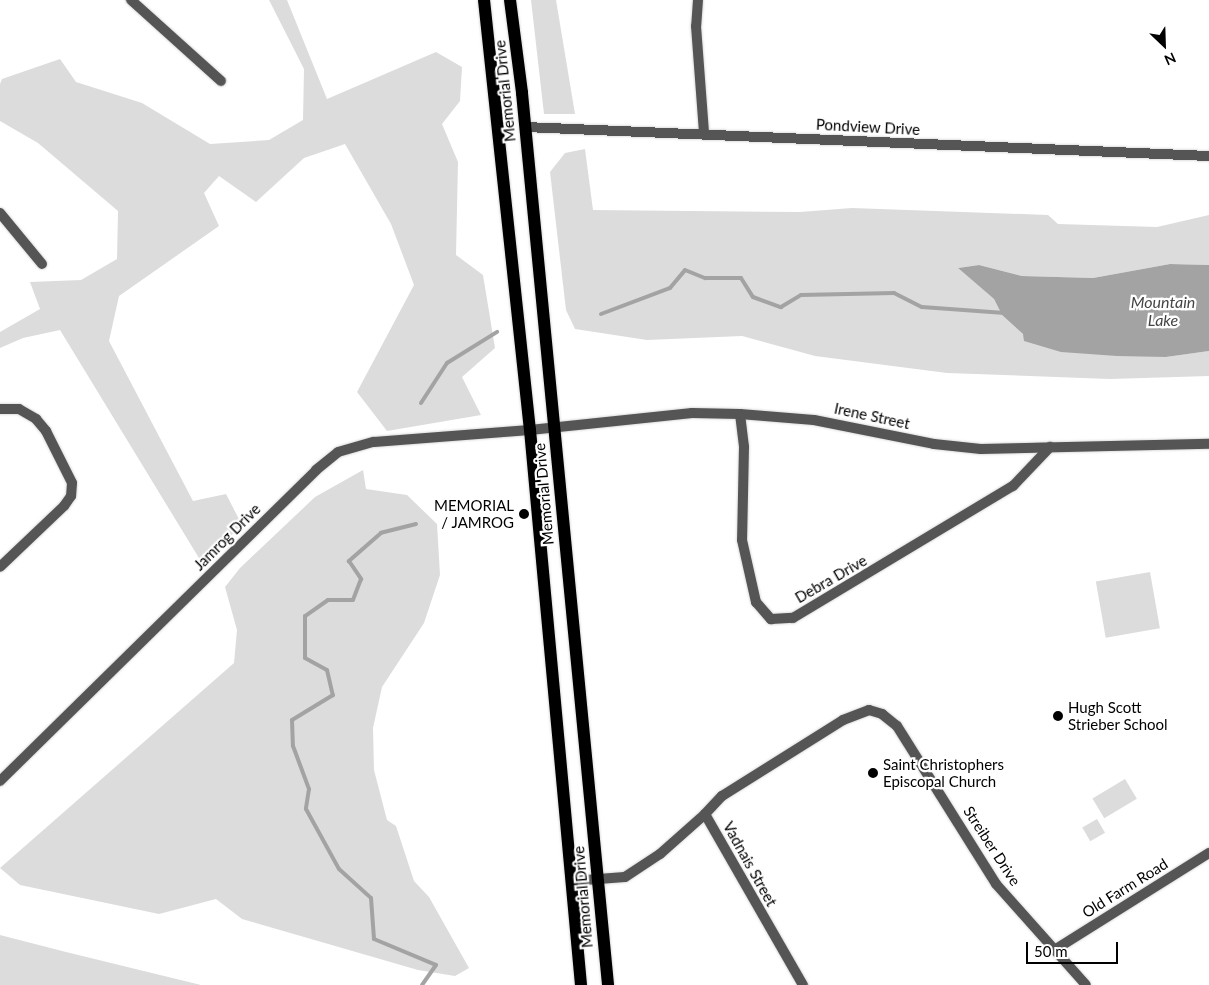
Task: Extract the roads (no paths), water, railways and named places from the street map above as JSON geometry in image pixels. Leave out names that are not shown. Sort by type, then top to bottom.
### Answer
[{"type":"main road","name":"Memorial Drive","points":[[484,0],[530,430],[581,985]]},
{"type":"main road","name":"Memorial Drive","points":[[510,0],[525,127],[608,985]]},
{"type":"street","points":[[131,0],[221,82]]},
{"type":"street","points":[[698,0],[696,26],[704,133]]},
{"type":"street","name":"Pondview Drive","points":[[525,127],[704,133],[1209,156]]},
{"type":"street","points":[[0,213],[42,264]]},
{"type":"street","points":[[0,409],[19,409],[36,419],[46,431],[72,484],[71,496],[64,506],[0,567]]},
{"type":"street","name":"Irene Street","points":[[530,430],[554,429],[692,413],[740,414],[814,420],[934,444],[981,448],[1209,444]]},
{"type":"street","name":"Debra Drive","points":[[740,414],[744,447],[742,540],[756,602],[771,619],[792,618],[1013,486],[1050,447]]},
{"type":"street","name":"Jamrog Drive","points":[[0,781],[316,470],[338,452],[374,442],[530,430]]},
{"type":"street","name":"Streiber Drive","points":[[705,814],[722,796],[843,720],[869,710],[882,714],[897,726],[996,884],[1024,918],[1056,948],[1086,985]]},
{"type":"street","name":"Vadnais Street","points":[[572,882],[626,878],[660,854],[705,814],[803,985]]},
{"type":"street","name":"Old Farm Road","points":[[1056,948],[1209,853]]},
{"type":"water","name":"Mountain Lake","points":[[1170,264],[1209,265],[1209,351],[1166,357],[1117,356],[1061,352],[1024,341],[1023,334],[1002,315],[994,299],[958,268],[979,265],[1022,276],[1093,278]]},
{"type":"waterway","points":[[601,314],[670,288],[685,270],[705,278],[741,278],[753,297],[781,307],[801,295],[894,293],[922,307],[1005,313]]},
{"type":"waterway","points":[[421,403],[447,363],[497,332]]},
{"type":"waterway","points":[[416,524],[381,533],[349,561],[361,579],[353,600],[328,600],[305,616],[305,658],[327,670],[333,695],[292,720],[293,746],[309,789],[306,809],[339,869],[371,898],[374,939],[436,965],[422,985]]},
{"type":"place","name":"MEMORIAL / JAMROG","points":[[524,514]]},
{"type":"place","name":"Hugh Scott Strieber School","points":[[1058,716]]},
{"type":"place","name":"Saint Christophers Episcopal Church","points":[[873,773]]}]
